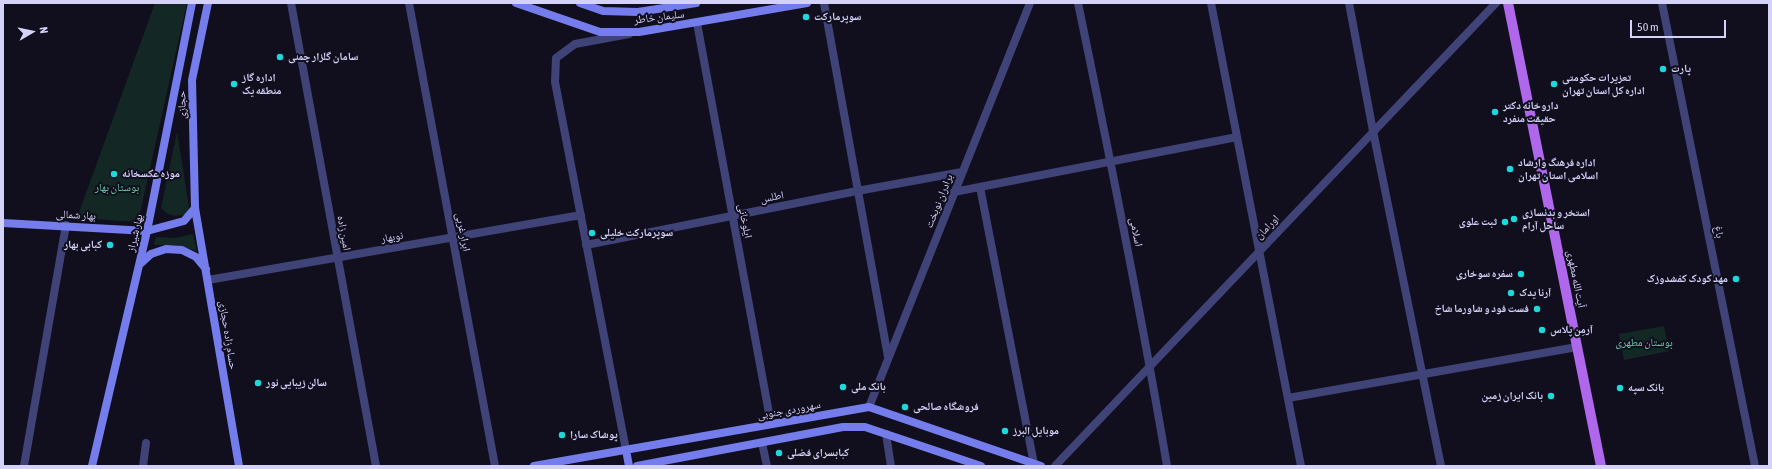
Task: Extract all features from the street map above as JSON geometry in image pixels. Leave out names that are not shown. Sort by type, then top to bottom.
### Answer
[{"type":"main road","name":"بهار شیراز","points":[[92,466],[147,231],[192,3]]},
{"type":"main road","name":"حجازی","points":[[195,208],[192,80],[208,3]]},
{"type":"main road","name":"سلیمان خاطر","points":[[516,3],[600,32],[639,32],[807,3]]},
{"type":"main road","name":"سلیمان خاطر","points":[[580,3],[603,11],[638,12],[671,5],[696,3]]},
{"type":"main road","name":"آیت الله مطهری","points":[[1508,3],[1601,466]]},
{"type":"main road","name":"بهار شمالی","points":[[3,223],[66,225],[147,231],[184,221],[189,217],[195,208]]},
{"type":"main road","name":"حسام زاده حجازی","points":[[195,208],[239,466]]},
{"type":"main road","points":[[139,265],[151,254],[166,249],[182,250],[196,257],[206,269]]},
{"type":"main road","name":"سهروردی جنوبی","points":[[534,466],[868,407],[1038,465]]},
{"type":"main road","points":[[637,466],[843,427],[865,427],[981,466]]},
{"type":"main road","points":[[626,450],[629,466]]},
{"type":"street","name":"امین زاده","points":[[291,3],[376,466]]},
{"type":"street","name":"ابرار غربی","points":[[409,3],[496,466]]},
{"type":"street","points":[[824,3],[888,358]]},
{"type":"street","name":"برادران نوبخت","points":[[868,407],[1030,3]]},
{"type":"street","name":"اسلامی","points":[[1078,3],[1111,162],[1150,366],[1167,466]]},
{"type":"street","points":[[1211,3],[1301,466]]},
{"type":"street","points":[[1349,3],[1373,132],[1441,466]]},
{"type":"street","name":"اورامان","points":[[1055,466],[1496,3]]},
{"type":"street","name":"باغ","points":[[1662,3],[1755,466]]},
{"type":"street","name":"ایلوخانی","points":[[697,23],[771,424]]},
{"type":"street","points":[[626,450],[555,82],[556,58],[575,44],[639,32]]},
{"type":"street","points":[[954,192],[1237,137]]},
{"type":"street","name":"اطلس","points":[[586,245],[857,191],[962,172]]},
{"type":"street","points":[[980,187],[1038,465]]},
{"type":"street","name":"نوبهار","points":[[208,280],[581,215]]},
{"type":"street","points":[[24,466],[66,225]]},
{"type":"street","points":[[1288,398],[1577,347]]},
{"type":"street","points":[[886,434],[891,466]]},
{"type":"street","points":[[762,442],[767,466]]},
{"type":"street","points":[[143,466],[146,443]]},
{"type":"green space","name":"بوستان بهار","points":[[155,3],[187,3],[138,222],[77,218]]},
{"type":"green space","points":[[177,132],[189,207],[186,214],[175,216],[167,213],[161,208]]},
{"type":"green space","points":[[193,234],[197,251],[176,245],[154,245],[156,237],[175,238]]},
{"type":"green space","name":"بوستان مطهری","points":[[1664,326],[1669,351],[1624,360],[1619,334]]},
{"type":"place","name":"سوپرمارکت","points":[[806,17]]},
{"type":"place","name":"سامان گلزار چمنی","points":[[280,57]]},
{"type":"place","name":"پارت","points":[[1663,69]]},
{"type":"place","name":"اداره گاز منطقه یک","points":[[234,84]]},
{"type":"place","name":"تعزیرات حکومتی اداره کل استان تهران","points":[[1554,84]]},
{"type":"place","name":"داروخانه دکتر حقیقت منفرد","points":[[1495,112]]},
{"type":"place","name":"اداره فرهنگ وارشاد اسلامی استان تهران","points":[[1510,169]]},
{"type":"place","name":"موزه عکسخانه","points":[[114,174]]},
{"type":"place","name":"استخر و بدنسازی ساحل آرام","points":[[1514,219]]},
{"type":"place","name":"ثبت علوی","points":[[1505,222]]},
{"type":"place","name":"سوپرمارکت خلیلی","points":[[592,233]]},
{"type":"place","name":"کبابی بهار","points":[[110,245]]},
{"type":"place","name":"سفره سوخاری","points":[[1521,274]]},
{"type":"place","name":"مهد کودک کفشدوزک","points":[[1736,279]]},
{"type":"place","name":"آرنا یدک","points":[[1511,293]]},
{"type":"place","name":"فست فود و شاورما شاخ","points":[[1537,309]]},
{"type":"place","name":"آرمِن پلاس","points":[[1542,330]]},
{"type":"place","name":"سالن زیبایی نور","points":[[258,383]]},
{"type":"place","name":"بانک ملی","points":[[843,387]]},
{"type":"place","name":"بانک سپه","points":[[1620,388]]},
{"type":"place","name":"بانک ایران زمین","points":[[1551,396]]},
{"type":"place","name":"فروشگاه صالحی","points":[[905,407]]},
{"type":"place","name":"موبایل البرز","points":[[1005,431]]},
{"type":"place","name":"پوشاک سارا","points":[[562,435]]},
{"type":"place","name":"کبابسرای فضلی","points":[[779,453]]}]
